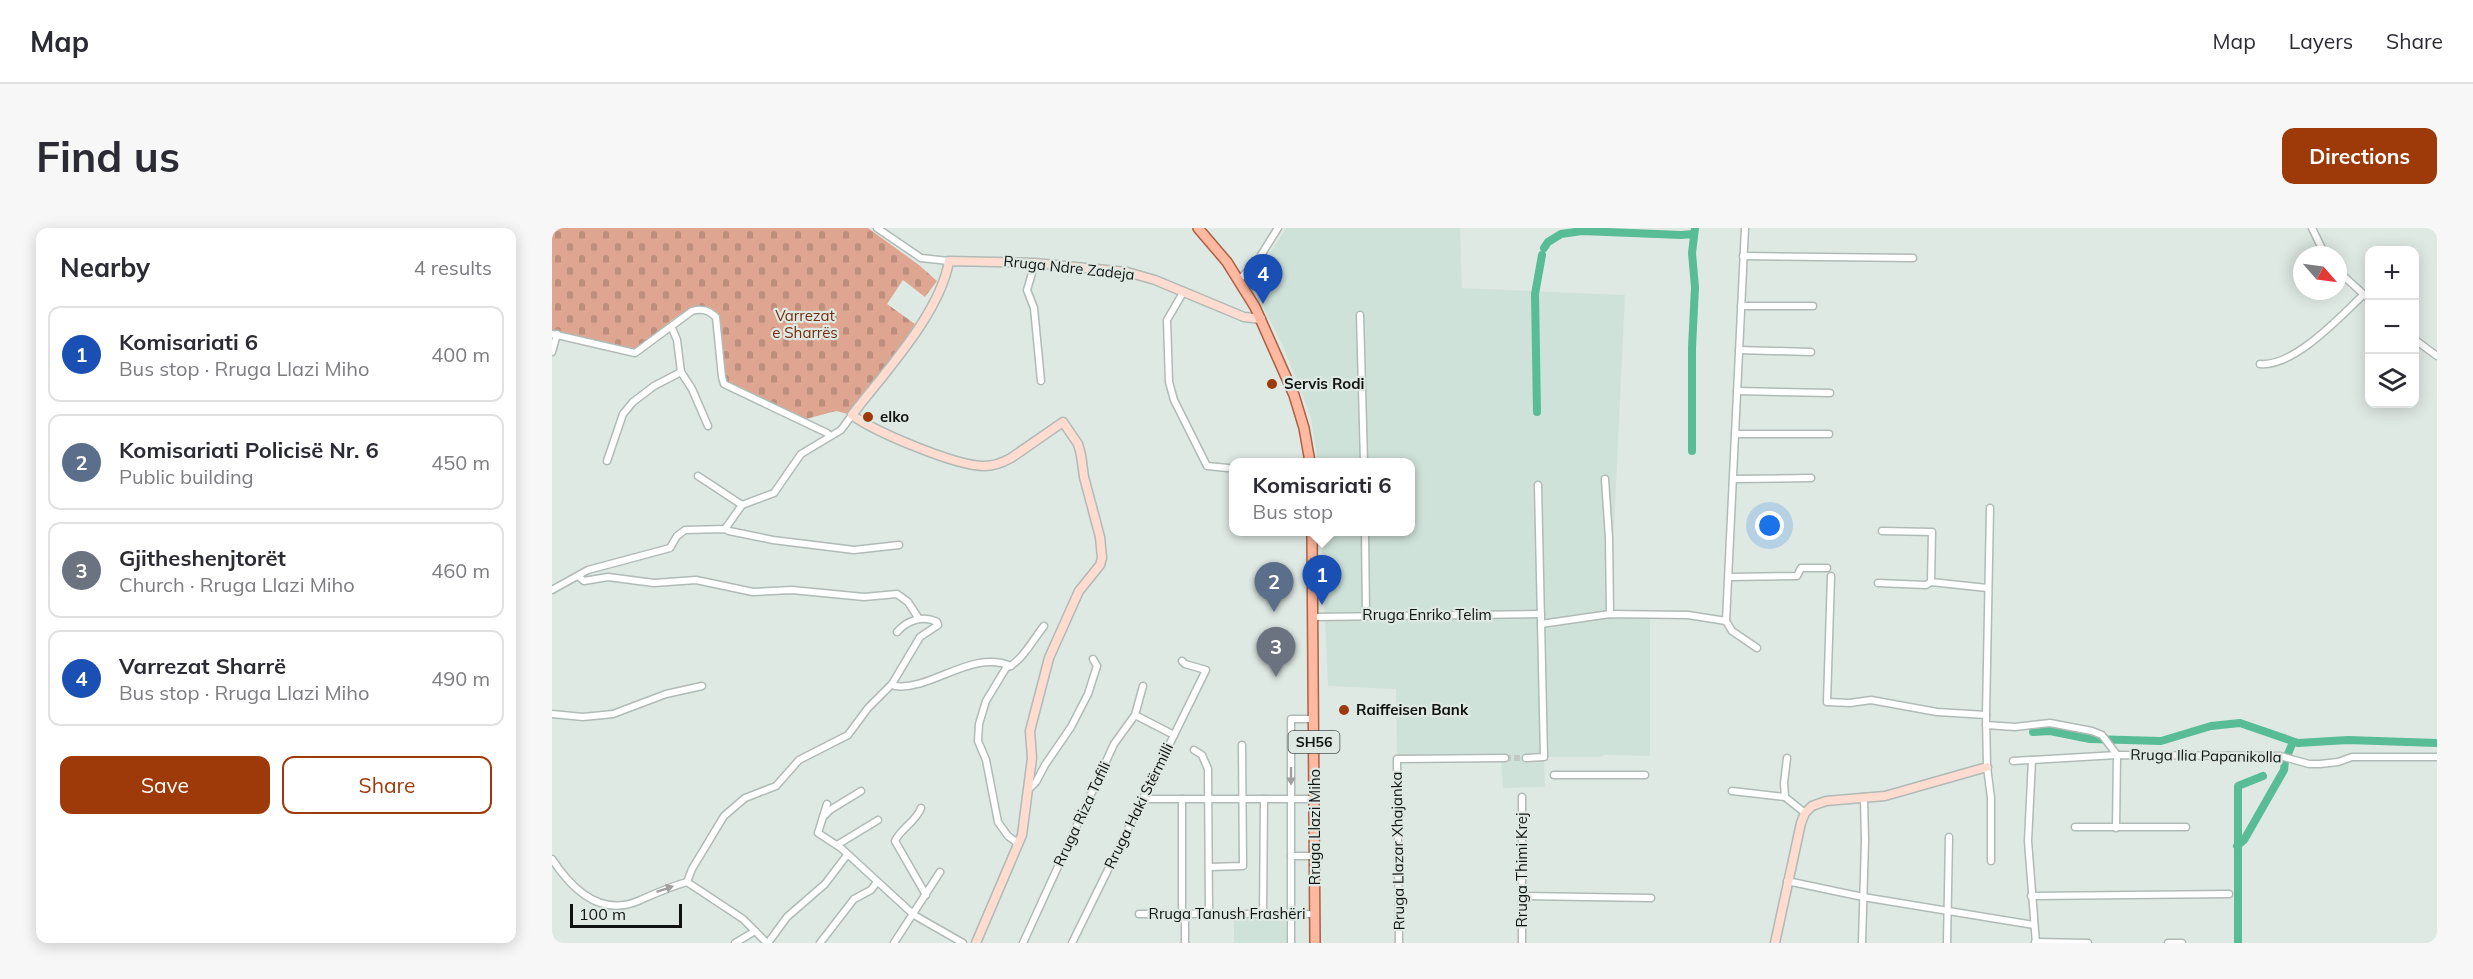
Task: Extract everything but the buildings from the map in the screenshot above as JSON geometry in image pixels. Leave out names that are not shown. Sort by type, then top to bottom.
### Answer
[{"type":"main road","points":[[1198,228],[1239,280],[1261,320],[1300,412],[1309,458]]},
{"type":"main road","name":"Rruga Llazi Miho","points":[[1312,536],[1315,943]]},
{"type":"street","name":"Rruga Ndre Zadeja","points":[[877,228],[918,256],[931,260],[1035,262],[1133,273],[1244,316],[1261,320]]},
{"type":"street","points":[[1239,280],[1258,260],[1278,228]]},
{"type":"street","points":[[1745,228],[1730,577],[1726,621],[1732,631],[1757,648]]},
{"type":"street","points":[[2312,228],[2321,246]]},
{"type":"street","points":[[1743,256],[1913,258]]},
{"type":"street","points":[[725,529],[742,505],[774,493],[801,454],[841,430],[916,331],[938,292],[949,261]]},
{"type":"street","points":[[1035,262],[1027,290],[1034,308],[1041,381]]},
{"type":"street","points":[[2260,364],[2277,362],[2314,341],[2363,295],[2347,280]]},
{"type":"street","points":[[1184,291],[1167,320],[1170,386],[1174,400],[1207,466],[1228,468]]},
{"type":"street","points":[[1741,306],[1813,306]]},
{"type":"street","points":[[552,352],[554,334],[635,353],[672,328],[692,311],[700,309],[709,311],[716,316],[718,325],[724,384],[830,436]]},
{"type":"street","points":[[1360,315],[1364,458]]},
{"type":"street","points":[[672,328],[677,340],[681,372],[692,389],[708,426]]},
{"type":"street","points":[[2419,342],[2437,356]]},
{"type":"street","points":[[1739,350],[1811,352]]},
{"type":"street","points":[[607,460],[623,414],[633,402],[654,386],[681,372]]},
{"type":"street","points":[[1737,391],[1830,393]]},
{"type":"street","points":[[852,416],[874,430],[975,465],[1002,463],[1028,449],[1064,422],[1078,444],[1100,537],[1102,558],[1100,565],[1079,591],[1049,657],[1030,731],[1029,744],[1032,752],[1019,844],[975,943]]},
{"type":"street","points":[[1736,434],[1829,434]]},
{"type":"street","points":[[698,476],[742,505]]},
{"type":"street","points":[[1734,478],[1811,478]]},
{"type":"street","points":[[1605,479],[1610,538],[1610,614]]},
{"type":"street","points":[[1526,758],[1544,757],[1538,484]]},
{"type":"street","points":[[1990,508],[1986,725],[1987,767],[1991,798],[1991,861]]},
{"type":"street","points":[[552,590],[588,570],[670,548],[680,532],[685,530],[725,529],[773,540],[854,550],[899,545]]},
{"type":"street","points":[[1882,531],[1932,532],[1931,582]]},
{"type":"street","points":[[1365,536],[1366,615]]},
{"type":"street","points":[[1730,577],[1797,576],[1801,568],[1827,567]]},
{"type":"street","points":[[1831,576],[1827,702],[1850,703],[1871,700],[1937,712],[1986,715]]},
{"type":"street","points":[[579,577],[584,581],[608,577],[654,583],[696,580],[753,592],[792,590],[864,597],[897,594],[909,602],[919,619]]},
{"type":"street","points":[[1878,583],[1926,585],[1931,582],[1987,588]]},
{"type":"street","name":"Rruga Enriko Telim","points":[[1313,617],[1541,614]]},
{"type":"street","points":[[1541,624],[1610,614],[1688,615],[1726,621]]},
{"type":"street","points":[[552,859],[582,895],[618,905],[637,901],[658,891],[687,882],[724,816],[733,807],[758,791],[776,786],[799,760],[848,735],[868,708],[892,684],[920,637],[938,625],[935,620],[919,619],[905,624],[897,632]]},
{"type":"street","points":[[1019,844],[1008,837],[998,822],[986,760],[978,741],[978,732],[986,701],[1006,668],[1011,666],[1044,626]]},
{"type":"street","points":[[1028,790],[1077,717],[1097,666],[1093,659]]},
{"type":"street","points":[[892,684],[908,686],[961,668],[990,662],[998,661],[1011,666]]},
{"type":"street","name":"Rruga Haki Stërmilli","points":[[1072,943],[1206,670],[1182,661]]},
{"type":"street","points":[[552,714],[583,717],[613,714],[666,694],[702,686]]},
{"type":"street","name":"Rruga Riza Tafili","points":[[1023,943],[1114,744],[1135,715],[1143,686]]},
{"type":"street","points":[[1135,715],[1174,735]]},
{"type":"street","points":[[1291,943],[1291,719],[1314,719]]},
{"type":"street","points":[[1986,725],[2015,727],[2057,724],[2102,735],[2114,753],[2116,828]]},
{"type":"street","points":[[1209,867],[1243,866],[1242,745]]},
{"type":"street","points":[[1194,750],[1202,755],[1206,764],[1209,799],[1209,914]]},
{"type":"street","name":"Rruga Ilia Papanikolla","points":[[2013,760],[2114,753],[2280,756],[2309,764],[2338,762],[2352,757],[2437,757]]},
{"type":"street","name":"Rruga Llazar Xhajanka","points":[[1399,943],[1397,759],[1505,758]]},
{"type":"street","points":[[1785,796],[1786,758]]},
{"type":"street","points":[[2032,760],[2028,841],[2036,943],[2088,943]]},
{"type":"street","points":[[1775,943],[1804,813],[1826,801],[1885,796],[1987,767]]},
{"type":"street","points":[[1554,776],[1645,776]]},
{"type":"street","points":[[821,820],[830,810],[861,791]]},
{"type":"street","points":[[1732,791],[1785,796],[1804,813]]},
{"type":"street","name":"Rruga Thimi Krej","points":[[1522,797],[1522,943]]},
{"type":"street","points":[[1862,943],[1864,797]]},
{"type":"street","points":[[1143,799],[1314,799]]},
{"type":"street","points":[[1182,799],[1185,943]]},
{"type":"street","points":[[1263,914],[1264,799]]},
{"type":"street","points":[[827,804],[818,833],[837,845],[914,915],[963,943]]},
{"type":"street","points":[[921,808],[918,817],[900,833],[895,841],[926,895]]},
{"type":"street","points":[[837,845],[878,820]]},
{"type":"street","points":[[2075,827],[2186,827]]},
{"type":"street","points":[[1947,943],[1949,837]]},
{"type":"street","points":[[687,882],[743,919],[767,943],[787,917],[825,884],[847,855]]},
{"type":"street","points":[[1291,856],[1315,856]]},
{"type":"street","points":[[552,875],[559,870]]},
{"type":"street","points":[[894,943],[940,872]]},
{"type":"street","points":[[1787,881],[1863,897],[2034,925]]},
{"type":"street","points":[[820,943],[854,899],[871,890],[877,882]]},
{"type":"street","points":[[2031,896],[2229,894]]},
{"type":"street","points":[[1522,896],[1651,898]]},
{"type":"street","name":"Rruga Tanush Frashëri","points":[[1139,914],[1315,914]]},
{"type":"street","points":[[735,943],[755,931]]},
{"type":"street","points":[[2168,943],[2182,943]]},
{"type":"shaded area","points":[[1286,228],[1460,228],[1462,288],[1625,295],[1610,614],[1650,614],[1650,756],[1544,757],[1545,787],[1503,788],[1501,758],[1397,759],[1396,689],[1328,686],[1321,536],[1415,536],[1415,458],[1317,458],[1311,419],[1304,398],[1281,342],[1250,283]]},
{"type":"shaded area","points":[[1234,917],[1286,917],[1286,943],[1234,943]]},
{"type":"green space","name":"Varrezat e Sharrës","points":[[552,228],[868,228],[937,281],[925,297],[903,280],[887,304],[915,324],[891,361],[848,414],[836,411],[802,420],[726,382],[721,323],[714,310],[704,306],[692,308],[680,315],[635,350],[552,331]]},
{"type":"waterway","points":[[1692,451],[1692,348],[1695,287],[1692,253],[1695,228]]},
{"type":"waterway","points":[[1544,248],[1548,242],[1561,234],[1582,231],[1694,234]]},
{"type":"waterway","points":[[1537,412],[1535,294],[1542,255]]},
{"type":"waterway","points":[[2033,732],[2050,731],[2090,739],[2161,741],[2211,726],[2240,723],[2298,743],[2348,740],[2437,743]]},
{"type":"waterway","points":[[2237,846],[2244,840],[2284,770],[2285,761],[2293,742]]},
{"type":"waterway","points":[[2238,943],[2238,786],[2263,776]]},
{"type":"tunnel","points":[[1505,758],[1526,758]]},
{"type":"place","name":"Varrezat Sharrë","points":[[1263,304]]},
{"type":"place","name":"Servis Rodi","points":[[1272,384]]},
{"type":"place","name":"elko","points":[[868,417]]},
{"type":"place","name":"Komisariati 6","points":[[1322,605]]},
{"type":"place","name":"Komisariati Policisë Nr. 6","points":[[1274,612]]},
{"type":"place","name":"Gjitheshenjtorët","points":[[1276,677]]},
{"type":"place","name":"Raiffeisen Bank","points":[[1344,710]]}]
